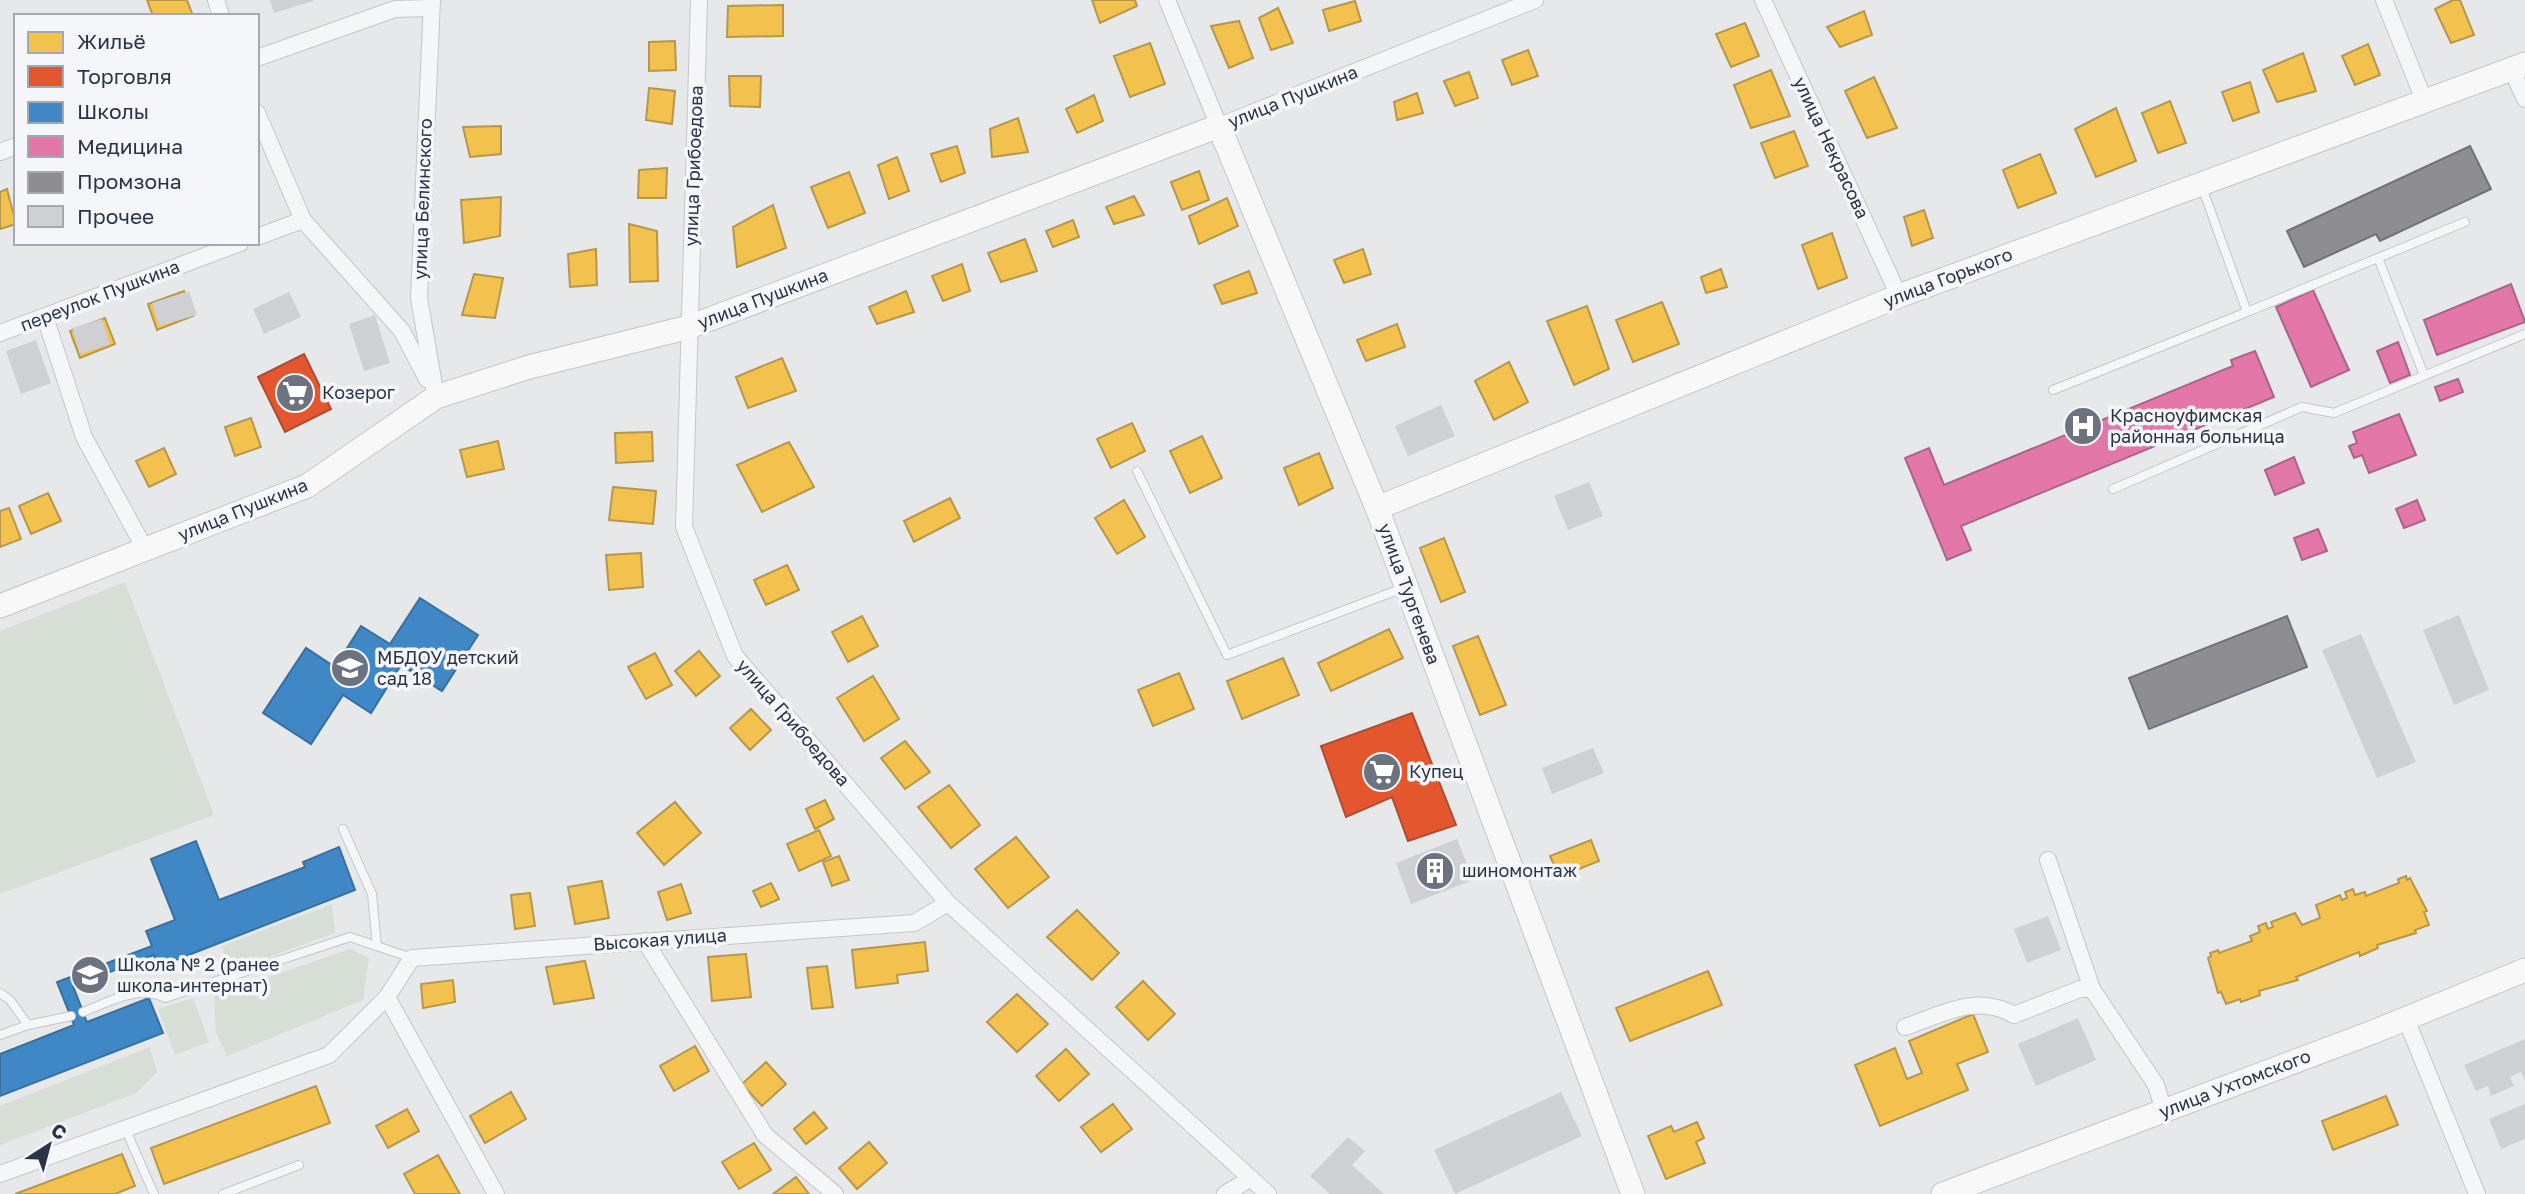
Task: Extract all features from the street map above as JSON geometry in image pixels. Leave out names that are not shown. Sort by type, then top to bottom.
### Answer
[{"type":"street","name":"улица Грибоедова","points":[[699,0],[684,527],[735,656],[948,903],[1268,1194]]},
{"type":"street","name":"улица Тургенева","points":[[1167,0],[1377,508],[1633,1194]]},
{"type":"street","name":"улица Пушкина","points":[[0,606],[307,486],[436,397],[528,367],[689,327],[1219,126],[1535,0]]},
{"type":"street","name":"улица Некрасова","points":[[1763,0],[1899,296]]},
{"type":"street","points":[[2384,0],[2424,100]]},
{"type":"street","points":[[259,57],[395,9],[431,4]]},
{"type":"street","name":"улица Белинского","points":[[431,4],[419,298],[436,397]]},
{"type":"street","name":"улица Горького","points":[[1377,508],[1899,296],[2519,67]]},
{"type":"street","points":[[2519,67],[2525,99]]},
{"type":"street","points":[[259,118],[303,220],[402,331],[436,397]]},
{"type":"street","points":[[259,236],[303,220]]},
{"type":"street","name":"переулок Пушкина","points":[[0,333],[235,245]]},
{"type":"street","points":[[45,317],[84,437],[145,549]]},
{"type":"street","points":[[2048,860],[2092,989],[2156,1085],[2164,1111]]},
{"type":"street","name":"Высокая улица","points":[[412,958],[914,923],[948,903]]},
{"type":"street","points":[[645,941],[765,1135],[835,1194]]},
{"type":"street","points":[[0,1174],[329,1055],[387,997],[412,958]]},
{"type":"street","name":"улица Ухтомского","points":[[1943,1194],[2406,1019],[2525,970]]},
{"type":"street","points":[[1905,1027],[1969,1005],[1996,1004],[2014,1015],[2081,989],[2092,989]]},
{"type":"street","points":[[387,997],[496,1194]]},
{"type":"street","points":[[2406,1019],[2477,1194]]},
{"type":"street","points":[[1225,1194],[1251,1178]]},
{"type":"lane","points":[[2200,184],[2247,312]]},
{"type":"lane","points":[[2053,390],[2465,222]]},
{"type":"lane","points":[[2378,258],[2424,375]]},
{"type":"lane","points":[[2113,489],[2302,407],[2334,413],[2525,334]]},
{"type":"lane","points":[[1137,471],[1227,655],[1406,587]]},
{"type":"lane","points":[[343,829],[372,894],[377,946]]},
{"type":"lane","points":[[83,1012],[134,993],[152,991],[165,998],[201,989],[350,937],[412,958]]},
{"type":"lane","points":[[0,993],[10,1000],[28,1025]]},
{"type":"lane","points":[[0,1035],[28,1025],[71,1016]]},
{"type":"lane","points":[[125,1128],[154,1194]]},
{"type":"lane","points":[[223,1194],[299,1165]]},
{"type":"shaded area","points":[[125,582],[214,815],[0,894],[0,631]]},
{"type":"shaded area","points":[[332,904],[335,933],[229,971],[222,946]]},
{"type":"shaded area","points":[[350,949],[369,958],[363,1000],[227,1056],[216,1033],[214,996]]},
{"type":"shaded area","points":[[193,998],[209,1042],[175,1055],[158,1009]]},
{"type":"shaded area","points":[[150,1047],[157,1072],[136,1093],[0,1145],[0,1106]]},
{"type":"building: Жильё","points":[[147,0],[187,0],[192,14],[152,14]]},
{"type":"building: Жильё","points":[[1092,0],[1135,0],[1137,6],[1100,23]]},
{"type":"building: Жильё","points":[[2453,0],[2460,0],[2474,35],[2451,43],[2435,9]]},
{"type":"building: Жильё","points":[[1355,1],[1361,21],[1329,31],[1323,10]]},
{"type":"building: Жильё","points":[[783,5],[783,36],[727,37],[728,6]]},
{"type":"building: Жильё","points":[[1278,8],[1293,43],[1271,50],[1259,18]]},
{"type":"building: Жильё","points":[[1864,11],[1872,35],[1840,47],[1827,27]]},
{"type":"building: Жильё","points":[[1239,21],[1253,58],[1229,68],[1211,26]]},
{"type":"building: Жильё","points":[[1745,23],[1759,56],[1731,67],[1716,34]]},
{"type":"building: Жильё","points":[[675,41],[676,70],[649,71],[649,42]]},
{"type":"building: Жильё","points":[[1150,43],[1165,84],[1130,97],[1114,56]]},
{"type":"building: Жильё","points":[[2368,44],[2380,75],[2355,85],[2342,56]]},
{"type":"building: Жильё","points":[[1528,50],[1538,76],[1512,85],[1502,60]]},
{"type":"building: Жильё","points":[[2303,53],[2316,91],[2277,102],[2263,70]]},
{"type":"building: Жильё","points":[[1771,70],[1790,116],[1751,128],[1734,85]]},
{"type":"building: Жильё","points":[[1469,72],[1478,98],[1455,106],[1444,81]]},
{"type":"building: Жильё","points":[[729,76],[761,76],[760,107],[730,106]]},
{"type":"building: Жильё","points":[[1874,77],[1897,128],[1867,138],[1845,91]]},
{"type":"building: Жильё","points":[[2250,82],[2259,112],[2233,121],[2222,92]]},
{"type":"building: Жильё","points":[[649,88],[675,91],[672,124],[646,120]]},
{"type":"building: Жильё","points":[[1417,93],[1423,113],[1397,120],[1394,102]]},
{"type":"building: Жильё","points":[[1094,95],[1103,121],[1077,133],[1066,109]]},
{"type":"building: Жильё","points":[[2170,101],[2186,143],[2158,153],[2142,113]]},
{"type":"building: Жильё","points":[[2116,108],[2136,161],[2096,177],[2075,129]]},
{"type":"building: Жильё","points":[[1018,118],[1028,152],[992,157],[990,129]]},
{"type":"building: Жильё","points":[[501,126],[501,154],[470,157],[463,127]]},
{"type":"building: Жильё","points":[[1794,131],[1808,166],[1775,178],[1761,143]]},
{"type":"building: Жильё","points":[[957,146],[965,173],[941,182],[931,154]]},
{"type":"building: Жильё","points":[[2040,154],[2056,193],[2018,208],[2003,170]]},
{"type":"building: Жильё","points":[[897,157],[909,191],[889,199],[878,165]]},
{"type":"building: Жильё","points":[[667,168],[666,198],[638,198],[639,170]]},
{"type":"building: Жильё","points":[[1199,171],[1209,200],[1182,210],[1171,182]]},
{"type":"building: Жильё","points":[[849,172],[865,213],[828,228],[811,187]]},
{"type":"building: Жильё","points":[[7,189],[14,225],[0,229],[0,192]]},
{"type":"building: Жильё","points":[[1134,196],[1144,215],[1114,224],[1106,207]]},
{"type":"building: Жильё","points":[[501,197],[500,236],[464,243],[461,200]]},
{"type":"building: Жильё","points":[[1227,198],[1238,226],[1199,244],[1189,216]]},
{"type":"building: Жильё","points":[[773,205],[786,248],[737,267],[733,227]]},
{"type":"building: Жильё","points":[[1924,210],[1933,238],[1912,246],[1904,217]]},
{"type":"building: Жильё","points":[[1073,220],[1079,237],[1053,247],[1046,231]]},
{"type":"building: Жильё","points":[[629,224],[657,231],[658,281],[630,282]]},
{"type":"building: Жильё","points":[[1832,233],[1847,278],[1818,289],[1802,245]]},
{"type":"building: Жильё","points":[[1025,239],[1037,271],[1001,282],[988,253]]},
{"type":"building: Жильё","points":[[596,249],[597,285],[570,287],[568,254]]},
{"type":"building: Жильё","points":[[1363,249],[1371,274],[1344,283],[1334,260]]},
{"type":"building: Жильё","points":[[962,264],[970,291],[943,301],[932,276]]},
{"type":"building: Жильё","points":[[1721,269],[1727,287],[1706,293],[1701,277]]},
{"type":"building: Жильё","points":[[1249,271],[1257,293],[1222,304],[1214,285]]},
{"type":"building: Жильё","points":[[474,274],[503,278],[495,318],[462,315]]},
{"type":"building: Жильё","points":[[184,291],[193,316],[157,330],[148,304]]},
{"type":"building: Жильё","points":[[906,291],[914,312],[877,324],[869,307]]},
{"type":"building: Жильё","points":[[1662,302],[1679,344],[1633,362],[1616,320]]},
{"type":"building: Жильё","points":[[1587,306],[1609,369],[1574,385],[1547,321]]},
{"type":"building: Жильё","points":[[105,318],[115,344],[80,358],[70,331]]},
{"type":"building: Жильё","points":[[1397,324],[1405,347],[1366,361],[1357,340]]},
{"type":"building: Жильё","points":[[782,358],[796,391],[748,408],[736,377]]},
{"type":"building: Жильё","points":[[1509,362],[1528,402],[1494,420],[1475,381]]},
{"type":"building: Жильё","points":[[251,418],[261,447],[235,456],[225,427]]},
{"type":"building: Жильё","points":[[1132,423],[1145,451],[1111,468],[1097,439]]},
{"type":"building: Жильё","points":[[652,432],[653,461],[616,463],[615,433]]},
{"type":"building: Жильё","points":[[1202,436],[1222,478],[1190,493],[1170,451]]},
{"type":"building: Жильё","points":[[498,441],[504,469],[467,477],[460,450]]},
{"type":"building: Жильё","points":[[789,442],[814,487],[762,512],[737,465]]},
{"type":"building: Жильё","points":[[164,448],[176,474],[149,487],[136,461]]},
{"type":"building: Жильё","points":[[1319,453],[1333,488],[1299,505],[1284,468]]},
{"type":"building: Жильё","points":[[613,487],[656,491],[653,524],[609,520]]},
{"type":"building: Жильё","points":[[48,493],[61,521],[31,534],[19,506]]},
{"type":"building: Жильё","points":[[950,498],[960,518],[914,542],[904,521]]},
{"type":"building: Жильё","points":[[1124,500],[1145,537],[1117,554],[1095,518]]},
{"type":"building: Жильё","points":[[9,508],[21,539],[0,547],[0,511]]},
{"type":"building: Жильё","points":[[1444,538],[1465,592],[1441,602],[1420,548]]},
{"type":"building: Жильё","points":[[641,553],[643,587],[609,590],[606,555]]},
{"type":"building: Жильё","points":[[787,565],[799,590],[766,605],[754,580]]},
{"type":"building: Жильё","points":[[862,616],[878,646],[848,662],[832,632]]},
{"type":"building: Жильё","points":[[1389,629],[1403,658],[1331,691],[1318,663]]},
{"type":"building: Жильё","points":[[1478,636],[1506,705],[1480,715],[1453,646]]},
{"type":"building: Жильё","points":[[699,651],[720,676],[696,696],[675,671]]},
{"type":"building: Жильё","points":[[655,653],[672,685],[646,699],[628,667]]},
{"type":"building: Жильё","points":[[1283,658],[1299,695],[1242,719],[1227,681]]},
{"type":"building: Жильё","points":[[1179,673],[1194,709],[1153,726],[1138,690]]},
{"type":"building: Жильё","points":[[873,676],[899,719],[864,741],[837,698]]},
{"type":"building: Жильё","points":[[751,709],[771,730],[750,750],[730,728]]},
{"type":"building: Жильё","points":[[905,741],[930,772],[905,789],[881,758]]},
{"type":"building: Жильё","points":[[949,785],[980,825],[951,848],[918,807]]},
{"type":"building: Жильё","points":[[825,800],[834,819],[815,829],[806,809]]},
{"type":"building: Жильё","points":[[675,802],[701,833],[664,865],[637,833]]},
{"type":"building: Жильё","points":[[819,830],[831,856],[799,871],[787,844]]},
{"type":"building: Жильё","points":[[1016,837],[1049,877],[1008,908],[975,869]]},
{"type":"building: Жильё","points":[[1591,840],[1599,861],[1559,877],[1550,856]]},
{"type":"building: Жильё","points":[[839,856],[849,880],[832,886],[823,862]]},
{"type":"building: Жильё","points":[[2406,876],[2407,880],[2410,878],[2427,911],[2424,912],[2429,925],[2415,930],[2416,933],[2377,945],[2378,948],[2360,956],[2359,952],[2296,977],[2298,980],[2259,991],[2260,995],[2241,1002],[2240,999],[2226,1004],[2221,992],[2218,993],[2208,958],[2210,953],[2218,950],[2219,953],[2252,941],[2250,936],[2260,932],[2258,926],[2266,923],[2268,929],[2273,927],[2271,922],[2295,913],[2302,925],[2320,918],[2316,905],[2340,895],[2342,900],[2347,898],[2345,892],[2353,889],[2355,895],[2365,892],[2366,896],[2399,883],[2398,879]]},
{"type":"building: Жильё","points":[[602,881],[609,918],[575,924],[568,887]]},
{"type":"building: Жильё","points":[[771,883],[779,899],[761,907],[753,891]]},
{"type":"building: Жильё","points":[[681,884],[691,913],[667,920],[658,892]]},
{"type":"building: Жильё","points":[[530,893],[535,926],[515,929],[511,895]]},
{"type":"building: Жильё","points":[[1077,910],[1119,953],[1092,980],[1047,937]]},
{"type":"building: Жильё","points":[[925,942],[928,971],[897,975],[898,983],[856,988],[852,950]]},
{"type":"building: Жильё","points":[[746,954],[751,997],[712,1001],[708,957]]},
{"type":"building: Жильё","points":[[585,961],[594,998],[554,1004],[546,967]]},
{"type":"building: Жильё","points":[[827,966],[833,1007],[812,1009],[807,968]]},
{"type":"building: Жильё","points":[[1708,971],[1722,1005],[1630,1041],[1616,1008]]},
{"type":"building: Жильё","points":[[453,980],[455,1002],[423,1008],[421,984]]},
{"type":"building: Жильё","points":[[1143,981],[1175,1014],[1148,1040],[1116,1007]]},
{"type":"building: Жильё","points":[[1017,994],[1048,1024],[1017,1052],[987,1022]]},
{"type":"building: Жильё","points":[[1973,1014],[1988,1052],[1957,1064],[1968,1090],[1880,1126],[1855,1065],[1895,1048],[1907,1079],[1922,1073],[1909,1041]]},
{"type":"building: Жильё","points":[[695,1046],[709,1071],[674,1091],[660,1066]]},
{"type":"building: Жильё","points":[[1066,1049],[1089,1074],[1059,1101],[1036,1076]]},
{"type":"building: Жильё","points":[[766,1062],[786,1084],[762,1106],[742,1084]]},
{"type":"building: Жильё","points":[[316,1086],[330,1123],[164,1184],[151,1148]]},
{"type":"building: Жильё","points":[[511,1092],[526,1119],[485,1143],[470,1116]]},
{"type":"building: Жильё","points":[[2386,1096],[2398,1125],[2333,1150],[2322,1121]]},
{"type":"building: Жильё","points":[[1113,1104],[1132,1129],[1101,1152],[1081,1127]]},
{"type":"building: Жильё","points":[[407,1109],[419,1131],[388,1148],[376,1126]]},
{"type":"building: Жильё","points":[[814,1112],[827,1128],[806,1144],[794,1129]]},
{"type":"building: Жильё","points":[[1697,1122],[1704,1138],[1696,1142],[1705,1163],[1666,1179],[1648,1136],[1671,1126],[1674,1132]]},
{"type":"building: Жильё","points":[[869,1142],[887,1163],[857,1189],[839,1168]]},
{"type":"building: Жильё","points":[[754,1143],[771,1170],[739,1189],[722,1162]]},
{"type":"building: Жильё","points":[[122,1154],[135,1186],[115,1194],[15,1194]]},
{"type":"building: Жильё","points":[[438,1155],[460,1194],[415,1194],[404,1174]]},
{"type":"building: Жильё","points":[[796,1177],[809,1194],[773,1194]]},
{"type":"building: Торговля","name":"Козерог","points":[[304,354],[331,409],[285,432],[258,377]]},
{"type":"building: Торговля","name":"Купец","points":[[1412,713],[1456,825],[1408,841],[1392,797],[1346,817],[1321,746]]},
{"type":"building: Школы","points":[[420,598],[478,635],[442,691],[401,665],[371,713],[343,695],[311,744],[263,713],[306,648],[335,667],[361,626],[390,644]]},
{"type":"building: Школы","name":"Школа № 2 (ранее школа-интернат)","points":[[196,841],[219,900],[305,867],[303,862],[339,847],[355,890],[158,967],[154,955],[73,986],[87,1022],[149,998],[163,1033],[0,1096],[0,1054],[74,1025],[57,982],[152,946],[146,931],[175,920],[151,859]]},
{"type":"building: Медицина","points":[[2511,284],[2525,322],[2437,355],[2424,320]]},
{"type":"building: Медицина","points":[[2313,290],[2349,370],[2311,387],[2276,307]]},
{"type":"building: Медицина","points":[[2398,342],[2410,375],[2390,383],[2377,351]]},
{"type":"building: Медицина","points":[[2255,351],[2274,397],[1961,526],[1971,550],[1947,560],[1905,458],[1929,448],[1944,485],[2233,366],[2231,360]]},
{"type":"building: Медицина","points":[[2458,379],[2463,392],[2440,401],[2435,387]]},
{"type":"building: Медицина","points":[[2399,414],[2416,455],[2369,473],[2362,455],[2354,458],[2349,446],[2357,443],[2353,432]]},
{"type":"building: Медицина","points":[[2294,457],[2304,483],[2275,495],[2265,470]]},
{"type":"building: Медицина","points":[[2417,500],[2425,520],[2404,528],[2396,509]]},
{"type":"building: Медицина","points":[[2318,529],[2327,551],[2302,560],[2294,538]]},
{"type":"building: Промзона","points":[[2470,146],[2491,189],[2380,241],[2376,234],[2304,267],[2287,231]]},
{"type":"building: Промзона","points":[[2287,616],[2307,667],[2149,729],[2129,678]]},
{"type":"building: Прочее","points":[[270,0],[313,0],[313,1],[274,13]]},
{"type":"building: Прочее","points":[[189,291],[197,315],[159,326],[152,303]]},
{"type":"building: Прочее","points":[[289,292],[301,317],[264,334],[253,309]]},
{"type":"building: Прочее","points":[[375,315],[390,363],[364,371],[349,324]]},
{"type":"building: Прочее","points":[[102,319],[110,344],[80,354],[72,328]]},
{"type":"building: Прочее","points":[[36,340],[51,383],[21,394],[6,351]]},
{"type":"building: Прочее","points":[[1441,405],[1455,436],[1408,456],[1395,426]]},
{"type":"building: Прочее","points":[[1589,482],[1603,516],[1568,530],[1554,496]]},
{"type":"building: Прочее","points":[[2459,615],[2489,690],[2454,705],[2423,630]]},
{"type":"building: Прочее","points":[[2361,634],[2416,762],[2377,778],[2322,650]]},
{"type":"building: Прочее","points":[[1593,748],[1604,773],[1552,794],[1542,768]]},
{"type":"building: Прочее","name":"шиномонтаж","points":[[1457,839],[1473,880],[1411,904],[1396,863]]},
{"type":"building: Прочее","points":[[2048,916],[2061,950],[2027,963],[2014,929]]},
{"type":"building: Прочее","points":[[2078,1018],[2096,1060],[2036,1086],[2018,1044]]},
{"type":"building: Прочее","points":[[2525,1039],[2525,1081],[2521,1072],[2510,1077],[2514,1086],[2491,1096],[2488,1086],[2476,1091],[2464,1065]]},
{"type":"building: Прочее","points":[[1561,1092],[1582,1136],[1455,1194],[1434,1150]]},
{"type":"building: Прочее","points":[[2525,1104],[2525,1139],[2501,1149],[2489,1119]]},
{"type":"building: Прочее","points":[[1348,1137],[1365,1151],[1352,1165],[1384,1194],[1330,1194],[1310,1176]]},
{"type":"place","name":"Козерог","points":[[295,393]]},
{"type":"place","name":"Красноуфимская районная больница","points":[[2083,426]]},
{"type":"place","name":"МБДОУ детский сад 18","points":[[350,668]]},
{"type":"place","name":"Купец","points":[[1382,772]]},
{"type":"place","name":"шиномонтаж","points":[[1435,871]]},
{"type":"place","name":"Школа № 2 (ранее школа-интернат)","points":[[90,975]]}]
